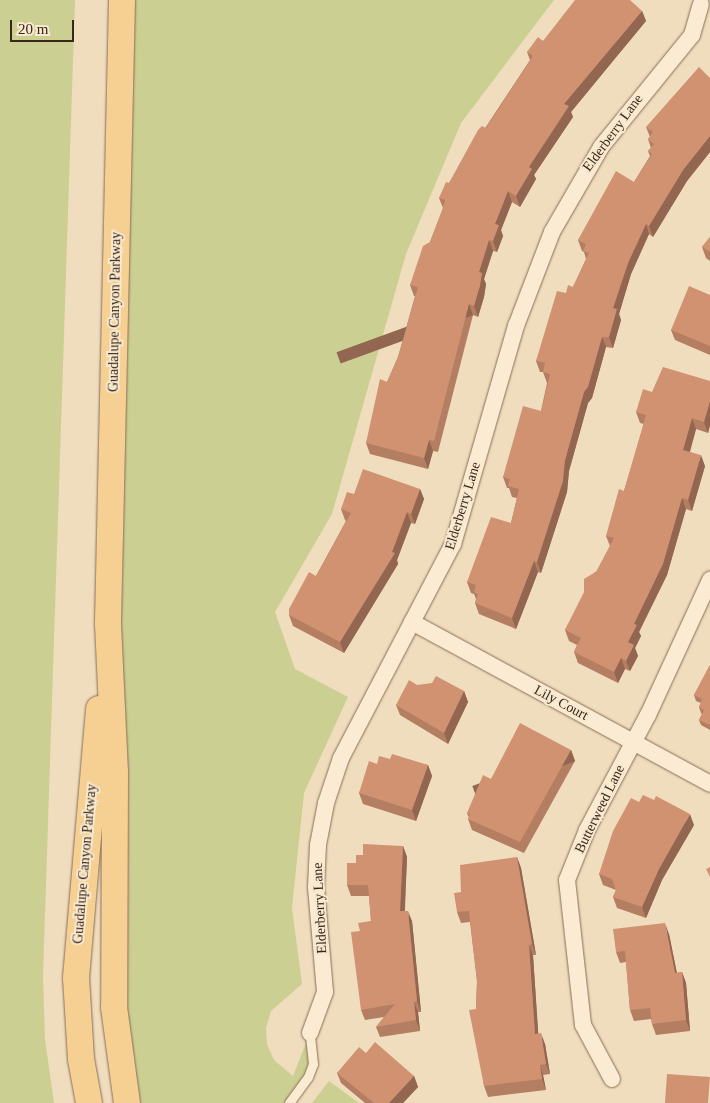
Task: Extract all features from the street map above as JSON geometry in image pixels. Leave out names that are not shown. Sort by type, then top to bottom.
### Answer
[{"type":"main road","name":"Guadalupe Canyon Parkway","points":[[122,0],[108,624],[115,772],[114,1007],[127,1103]]},
{"type":"main road","name":"Guadalupe Canyon Parkway","points":[[89,1103],[77,1017],[78,935],[108,624]]},
{"type":"street","name":"Elderberry Lane","points":[[310,1033],[325,992],[316,887],[318,845],[326,803],[350,736],[453,544],[516,326],[552,232],[601,146],[692,35],[701,4]]},
{"type":"street","name":"Butterweed Lane","points":[[612,1079],[584,1024],[567,880],[587,830],[684,641],[710,580]]},
{"type":"street","name":"Lily Court","points":[[412,622],[710,784]]},
{"type":"lane","points":[[289,1103],[308,1077],[313,1064],[310,1033]]},
{"type":"green space","points":[[0,0],[75,0],[43,976],[45,1039],[54,1103],[0,1103]]},
{"type":"green space","points":[[122,0],[554,0],[461,123],[406,254],[332,514],[275,612],[295,669],[348,697],[304,793],[292,908],[302,984],[271,1011],[266,1028],[267,1044],[274,1060],[293,1076],[310,1033],[313,1064],[289,1103],[127,1103],[118,1054]]},
{"type":"green space","points":[[329,1081],[359,1103],[312,1103]]},
{"type":"building","points":[[575,0],[630,0],[642,11],[564,104],[569,106],[529,167],[532,169],[516,196],[508,191],[495,224],[499,225],[493,241],[489,240],[479,272],[482,273],[474,306],[469,304],[434,441],[429,440],[424,458],[366,443],[380,379],[387,382],[398,357],[418,287],[410,285],[423,246],[430,242],[442,211],[445,200],[439,198],[446,182],[449,183],[478,130],[482,126],[486,128],[533,56],[527,52],[538,37],[543,41]]},
{"type":"building","points":[[699,67],[710,78],[710,136],[683,170],[649,226],[646,224],[628,263],[613,308],[617,309],[609,337],[602,337],[588,387],[584,392],[565,460],[563,481],[537,562],[534,561],[512,618],[475,603],[478,594],[474,592],[476,585],[467,582],[491,517],[511,523],[519,489],[508,486],[510,479],[503,477],[523,406],[541,411],[550,374],[543,372],[545,363],[536,361],[557,291],[566,293],[568,285],[573,287],[589,253],[583,251],[586,244],[578,240],[616,171],[634,182],[652,154],[648,151],[654,144],[648,139],[653,132],[646,127]]},
{"type":"building","points":[[710,237],[710,252],[702,247]]},
{"type":"building","points":[[689,286],[710,295],[710,346],[671,330]]},
{"type":"building","points":[[663,367],[710,381],[710,401],[704,422],[692,418],[683,450],[701,455],[688,500],[682,498],[663,564],[634,624],[637,625],[628,642],[634,645],[626,661],[621,658],[614,672],[574,652],[581,638],[565,630],[584,592],[584,579],[597,571],[614,538],[606,536],[619,489],[624,491],[646,415],[636,412],[643,389],[652,392]]},
{"type":"building","points":[[363,469],[420,489],[411,514],[407,512],[392,552],[395,553],[340,642],[289,615],[289,609],[309,572],[316,576],[351,513],[341,509],[347,492],[354,494]]},
{"type":"building","points":[[710,665],[710,725],[699,720],[704,710],[699,707],[702,699],[694,695]]},
{"type":"building","points":[[436,676],[464,691],[444,733],[396,705],[409,680],[417,685],[432,683]]},
{"type":"building","points":[[520,723],[571,750],[520,842],[468,819],[470,814],[467,813],[483,775],[491,779]]},
{"type":"building","points":[[392,754],[428,765],[412,810],[359,793],[369,761],[377,764],[379,756],[390,759]]},
{"type":"building","points":[[643,795],[654,800],[656,796],[690,814],[659,869],[642,907],[613,897],[616,890],[612,879],[599,874],[613,831],[631,798],[639,802]]},
{"type":"building","points":[[363,844],[403,846],[400,911],[408,911],[417,1001],[414,1002],[416,1020],[376,1027],[395,1004],[361,1010],[351,932],[360,931],[358,923],[371,921],[368,885],[347,885],[347,863],[356,863],[356,855],[363,855]]},
{"type":"building","points":[[517,857],[532,944],[529,945],[535,1034],[541,1033],[546,1064],[540,1065],[542,1079],[484,1086],[469,1010],[476,1009],[477,981],[469,911],[457,912],[454,893],[461,892],[460,865]]},
{"type":"building","points":[[710,867],[710,877],[706,869]]},
{"type":"building","points":[[665,923],[675,973],[682,972],[686,1020],[652,1024],[650,1008],[630,1010],[625,951],[616,952],[613,929]]},
{"type":"building","points":[[375,1042],[414,1076],[389,1103],[374,1103],[337,1073],[359,1047],[366,1053]]},
{"type":"building","points":[[667,1074],[710,1077],[708,1103],[665,1103]]}]
